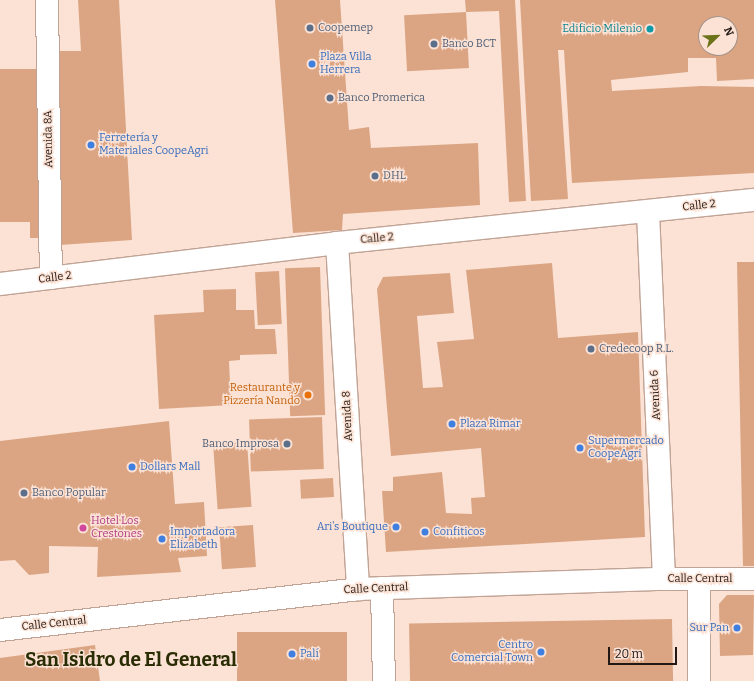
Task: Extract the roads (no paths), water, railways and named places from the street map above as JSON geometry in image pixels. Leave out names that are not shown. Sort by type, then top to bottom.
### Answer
[{"type":"main road","name":"Avenida 8A","points":[[47,0],[51,278]]},
{"type":"main road","name":"Calle 2","points":[[0,284],[337,243],[754,200]]},
{"type":"main road","name":"Avenida 6","points":[[648,212],[664,579]]},
{"type":"main road","name":"Avenida 8","points":[[337,243],[358,589]]},
{"type":"main road","name":"Calle Central","points":[[0,630],[358,589],[664,579],[754,579]]},
{"type":"main road","points":[[699,579],[699,681]]},
{"type":"main road","points":[[382,588],[384,681]]},
{"type":"place","name":"Coopemep","points":[[310,28]]},
{"type":"place","name":"Edificio Milenio","points":[[650,29]]},
{"type":"place","name":"Banco BCT","points":[[434,44]]},
{"type":"place","name":"Plaza Villa Herrera","points":[[312,64]]},
{"type":"place","name":"Banco Promerica","points":[[330,98]]},
{"type":"place","name":"Ferretería y Materiales CoopeAgri","points":[[91,145]]},
{"type":"place","name":"DHL","points":[[375,176]]},
{"type":"place","name":"Credecoop R.L.","points":[[591,349]]},
{"type":"place","name":"Restaurante y Pizzería Nando","points":[[308,395]]},
{"type":"place","name":"Plaza Rimar","points":[[452,424]]},
{"type":"place","name":"Banco Improsa","points":[[287,444]]},
{"type":"place","name":"Supermercado CoopeAgri","points":[[580,448]]},
{"type":"place","name":"Dollars Mall","points":[[132,467]]},
{"type":"place","name":"Banco Popular","points":[[24,493]]},
{"type":"place","name":"Ari's Boutique","points":[[396,527]]},
{"type":"place","name":"Hotel Los Crestones","points":[[83,528]]},
{"type":"place","name":"Confiticos","points":[[425,532]]},
{"type":"place","name":"Importadora Elizabeth","points":[[162,539]]},
{"type":"place","name":"Sur Pan","points":[[737,628]]},
{"type":"place","name":"Centro Comercial Town","points":[[541,652]]},
{"type":"place","name":"Palí","points":[[292,654]]},
{"type":"district","name":"San Isidro de El General","points":[[131,660]]}]
